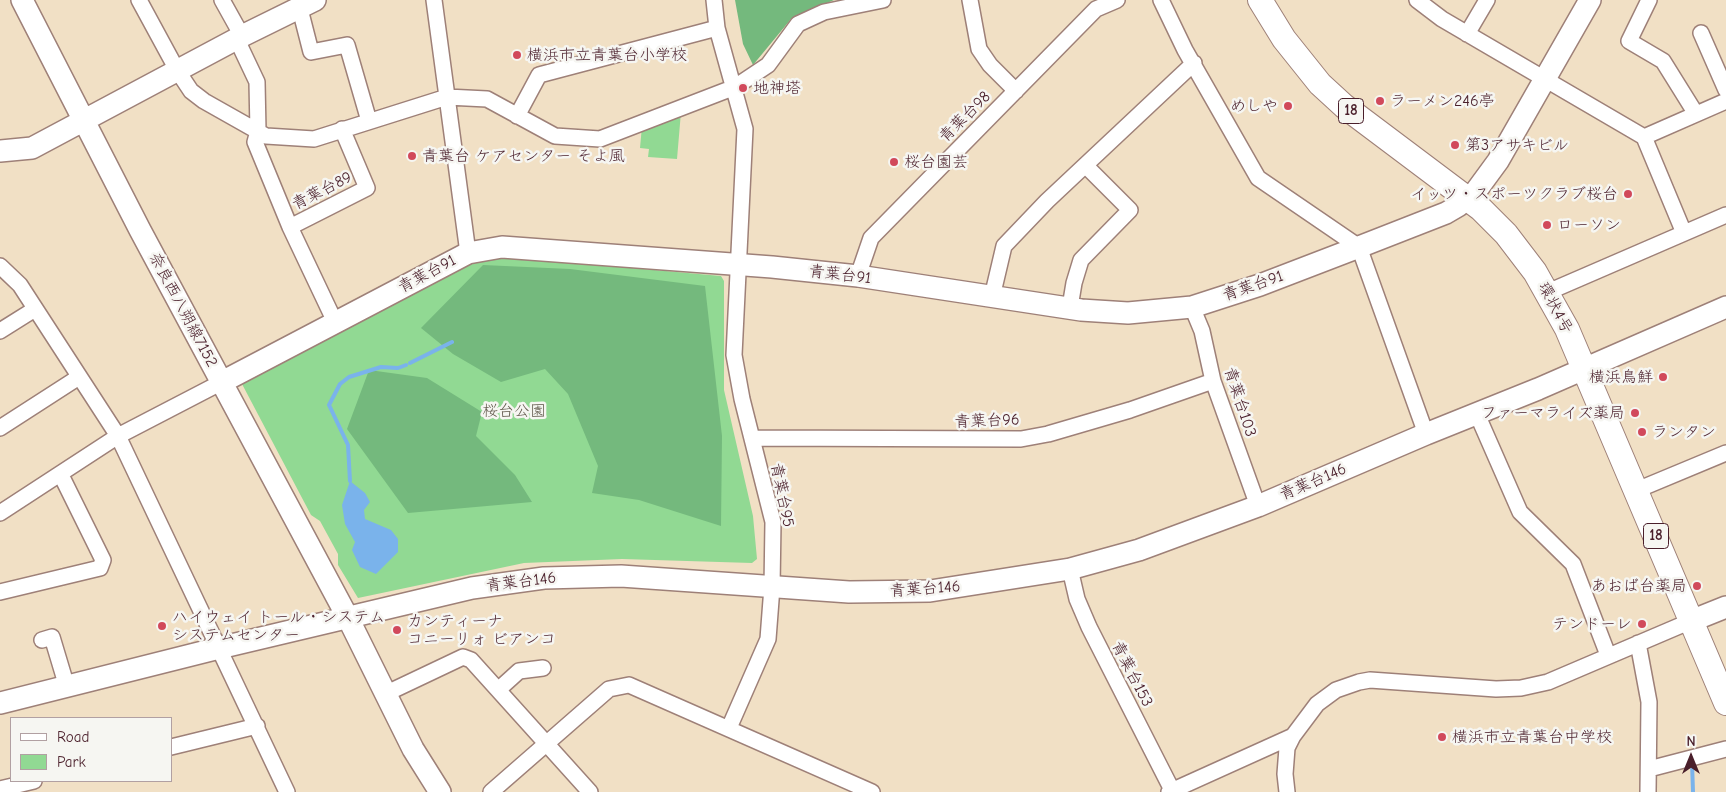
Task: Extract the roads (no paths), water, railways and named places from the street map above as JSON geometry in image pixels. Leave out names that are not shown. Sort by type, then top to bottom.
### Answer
[{"type":"main road","name":"環状4号","points":[[1260,0],[1284,39],[1320,84],[1359,117],[1467,199],[1506,234],[1527,260],[1561,316],[1637,490],[1726,704]]},
{"type":"street","name":"奈良西八朔線7152","points":[[22,0],[82,119],[348,618],[413,749],[440,792]]},
{"type":"street","points":[[139,0],[177,70],[191,91],[204,101],[266,136],[314,139],[447,97],[487,99],[555,136],[600,139],[735,87],[768,65],[798,24],[824,12],[883,0]]},
{"type":"street","points":[[222,0],[242,36],[239,44],[257,82],[258,131],[255,142],[290,227],[335,322]]},
{"type":"street","points":[[434,0],[468,253]]},
{"type":"street","name":"青葉台95","points":[[714,0],[717,28],[735,87],[744,129],[740,263],[734,356],[742,399],[773,522],[772,587],[768,639],[729,728]]},
{"type":"street","points":[[970,0],[979,49],[990,65],[1016,91]]},
{"type":"street","name":"青葉台98","points":[[858,276],[871,238],[922,183],[1096,9],[1117,0]]},
{"type":"street","points":[[1161,0],[1258,178],[1359,247],[1426,434]]},
{"type":"street","points":[[1418,0],[1442,19],[1644,137],[1684,233]]},
{"type":"street","points":[[1467,34],[1487,0]]},
{"type":"street","name":"青葉台91","points":[[222,382],[468,253],[502,247],[740,263],[858,276],[1070,308],[1128,314],[1192,307],[1260,285],[1446,213],[1467,199],[1485,181],[1498,161],[1590,0]]},
{"type":"street","points":[[1648,0],[1629,41],[1663,61],[1696,114]]},
{"type":"street","points":[[0,152],[32,148],[82,119],[308,4],[311,52],[347,45],[369,121]]},
{"type":"street","points":[[517,116],[539,75],[717,28]]},
{"type":"street","points":[[1701,33],[1726,90]]},
{"type":"street","points":[[992,297],[1004,246],[1047,201],[1194,63]]},
{"type":"street","points":[[1644,137],[1726,101]]},
{"type":"street","name":"青葉台89","points":[[290,227],[366,188],[342,130]]},
{"type":"street","points":[[1070,308],[1074,282],[1081,260],[1130,210],[1086,166]]},
{"type":"street","points":[[1548,292],[1726,215]]},
{"type":"street","points":[[0,266],[20,285],[118,436],[257,726],[286,792]]},
{"type":"street","name":"青葉台103","points":[[1192,307],[1202,331],[1213,381],[1258,506]]},
{"type":"street","name":"青葉台146","points":[[0,703],[219,648],[472,588],[544,578],[621,576],[849,592],[930,591],[1070,569],[1139,550],[1258,506],[1726,307]]},
{"type":"street","points":[[0,331],[35,309]]},
{"type":"street","points":[[0,428],[79,377]]},
{"type":"street","name":"青葉台96","points":[[753,438],[1021,439],[1055,432],[1130,410],[1213,381]]},
{"type":"street","points":[[0,513],[118,436],[222,382]]},
{"type":"street","points":[[1477,414],[1520,512],[1574,564],[1608,655]]},
{"type":"street","points":[[1637,490],[1726,453]]},
{"type":"street","points":[[0,592],[100,568],[103,560],[60,475]]},
{"type":"street","name":"青葉台153","points":[[1070,569],[1077,598],[1089,627],[1171,791]]},
{"type":"street","points":[[1287,792],[1285,774],[1287,748],[1292,736],[1317,704],[1336,690],[1359,682],[1377,680],[1496,689],[1521,688],[1548,682],[1726,606]]},
{"type":"street","points":[[52,637],[67,687]]},
{"type":"street","points":[[1638,643],[1649,702],[1650,769],[1648,792]]},
{"type":"street","points":[[385,694],[463,657],[470,660],[590,792]]},
{"type":"street","points":[[498,690],[519,671],[543,668]]},
{"type":"street","points":[[491,792],[609,689],[629,685],[872,792]]},
{"type":"street","points":[[172,747],[257,726]]},
{"type":"street","points":[[1171,791],[1292,736]]},
{"type":"street","points":[[1650,769],[1726,749]]},
{"type":"street","points":[[0,789],[30,782]]},
{"type":"water","points":[[350,481],[365,493],[370,502],[364,510],[365,519],[391,530],[398,539],[398,552],[376,574],[360,567],[352,550],[355,542],[345,524],[342,505]]},
{"type":"waterway","points":[[410,363],[452,342]]},
{"type":"waterway","points":[[350,481],[348,445],[329,405],[340,384],[349,377],[381,367],[398,368],[406,365]]},
{"type":"waterway","points":[[1692,762],[1693,792]]},
{"type":"place","name":"横浜市立青葉台小学校","points":[[517,55]]},
{"type":"place","name":"地神塔","points":[[743,88]]},
{"type":"place","name":"ラーメン246亭","points":[[1380,101]]},
{"type":"place","name":"めしや","points":[[1288,106]]},
{"type":"place","name":"第3アサキビル","points":[[1455,145]]},
{"type":"place","name":"青葉台 ケアセンター そよ風","points":[[412,156]]},
{"type":"place","name":"桜台園芸","points":[[894,162]]},
{"type":"place","name":"イッツ・スポーツクラブ桜台","points":[[1628,194]]},
{"type":"place","name":"ローソン","points":[[1547,225]]},
{"type":"place","name":"横浜鳥鮮","points":[[1663,377]]},
{"type":"place","name":"ファーマライズ薬局","points":[[1635,413]]},
{"type":"place","name":"ランタン","points":[[1642,432]]},
{"type":"place","name":"あおば台薬局","points":[[1697,586]]},
{"type":"place","name":"テンドーレ","points":[[1642,624]]},
{"type":"place","name":"ハイウェイ トール・システム システムセンター","points":[[162,626]]},
{"type":"place","name":"カンティーナ コニーリォ ビアンコ","points":[[397,630]]},
{"type":"place","name":"横浜市立青葉台中学校","points":[[1442,737]]},
{"type":"park label","name":"桜台公園","points":[[514,411]]}]
